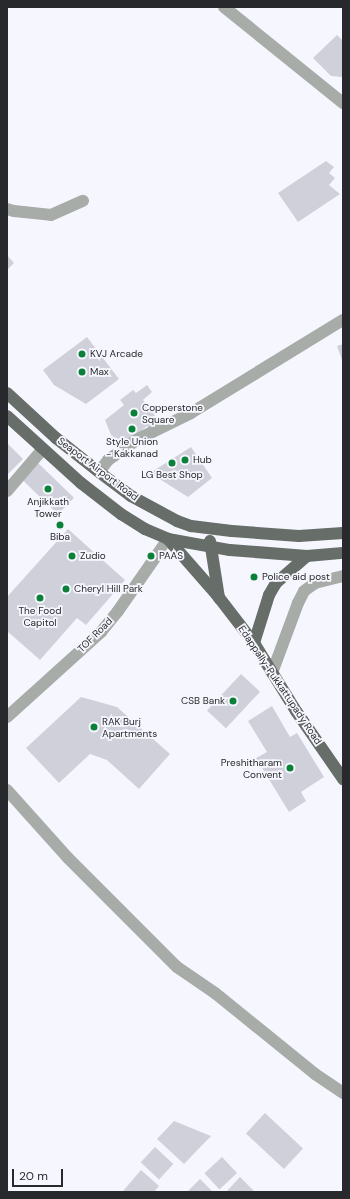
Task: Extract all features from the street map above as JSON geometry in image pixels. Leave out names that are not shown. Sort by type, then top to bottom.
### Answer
[{"type":"main road","name":"Seaport Airport Road","points":[[7,393],[56,438],[131,496],[172,518],[191,526],[299,536],[343,533]]},
{"type":"main road","name":"Seaport Airport Road","points":[[7,416],[42,450],[121,514],[145,529],[168,539],[230,550],[307,556],[343,553]]},
{"type":"main road","points":[[168,539],[172,518]]},
{"type":"main road","points":[[206,528],[211,547],[220,599]]},
{"type":"main road","name":"Edappally-Pukkattupady Road","points":[[168,539],[220,599],[254,643],[272,674],[343,779]]},
{"type":"main road","points":[[254,643],[269,595],[276,583],[307,556]]},
{"type":"street","points":[[224,7],[343,103]]},
{"type":"street","points":[[7,209],[51,214],[83,201]]},
{"type":"street","points":[[99,472],[108,460],[138,439],[191,413],[343,320]]},
{"type":"street","points":[[7,491],[42,450]]},
{"type":"street","name":"TOF Road","points":[[7,717],[101,632],[118,611],[168,539]]},
{"type":"street","points":[[272,674],[298,603],[304,591],[315,583],[343,576]]},
{"type":"street","points":[[7,790],[68,858],[177,968],[215,993],[315,1074],[343,1093]]},
{"type":"building","points":[[337,35],[343,41],[342,77],[331,76],[313,58]]},
{"type":"building","points":[[326,161],[334,167],[329,173],[335,178],[329,185],[340,194],[298,222],[278,193]]},
{"type":"building","points":[[7,255],[14,263],[7,270]]},
{"type":"building","name":"KVJ Arcade","points":[[87,337],[119,379],[86,404],[54,385],[43,370]]},
{"type":"building","points":[[343,344],[343,363],[337,346]]},
{"type":"building","name":"Copperstone Square","points":[[147,385],[152,392],[143,400],[160,422],[150,430],[147,426],[124,444],[111,435],[105,420],[124,405],[120,400],[133,390],[136,393]]},
{"type":"building","points":[[7,443],[23,459],[7,475]]},
{"type":"building","name":"Hub","points":[[191,447],[212,478],[188,497],[150,473]]},
{"type":"building","name":"Anjikkath Tower","points":[[38,463],[74,498],[58,514],[22,480]]},
{"type":"building","name":"Cheryl Hill Park","points":[[68,529],[125,580],[86,625],[77,618],[40,660],[7,631],[7,597]]},
{"type":"building","name":"CSB Bank","points":[[241,674],[260,692],[226,728],[207,711]]},
{"type":"building","name":"RAK Burj Apartments","points":[[81,697],[117,707],[170,754],[139,789],[107,760],[90,754],[59,783],[26,748]]},
{"type":"building","name":"Preshitharam Convent","points":[[272,706],[290,737],[297,733],[324,777],[301,792],[306,801],[289,812],[256,758],[267,752],[248,721]]},
{"type":"building","points":[[265,1113],[303,1148],[284,1169],[246,1133]]},
{"type":"building","points":[[174,1121],[211,1136],[184,1164],[157,1139]]},
{"type":"building","points":[[155,1147],[173,1164],[159,1179],[141,1162]]},
{"type":"building","points":[[222,1157],[237,1173],[219,1189],[204,1173]]},
{"type":"building","points":[[141,1170],[159,1186],[154,1192],[124,1192],[123,1191]]},
{"type":"building","points":[[240,1177],[255,1192],[226,1192]]},
{"type":"building","points":[[200,1179],[213,1192],[187,1192]]},
{"type":"place","name":"KVJ Arcade","points":[[82,354]]},
{"type":"place","name":"Max","points":[[82,372]]},
{"type":"place","name":"Copperstone Square","points":[[134,413]]},
{"type":"place","name":"Style Union - Kakkanad","points":[[132,429]]},
{"type":"place","name":"Hub","points":[[185,460]]},
{"type":"place","name":"LG Best Shop","points":[[172,463]]},
{"type":"place","name":"Anjikkath Tower","points":[[48,489]]},
{"type":"place","name":"Biba","points":[[60,525]]},
{"type":"place","name":"Zudio","points":[[72,556]]},
{"type":"place","name":"PAAS","points":[[151,556]]},
{"type":"place","name":"Police aid post","points":[[254,577]]},
{"type":"place","name":"Cheryl Hill Park","points":[[66,589]]},
{"type":"place","name":"The Food Capitol","points":[[40,598]]},
{"type":"place","name":"CSB Bank","points":[[233,701]]},
{"type":"place","name":"RAK Burj Apartments","points":[[94,727]]},
{"type":"place","name":"Preshitharam Convent","points":[[290,768]]}]
